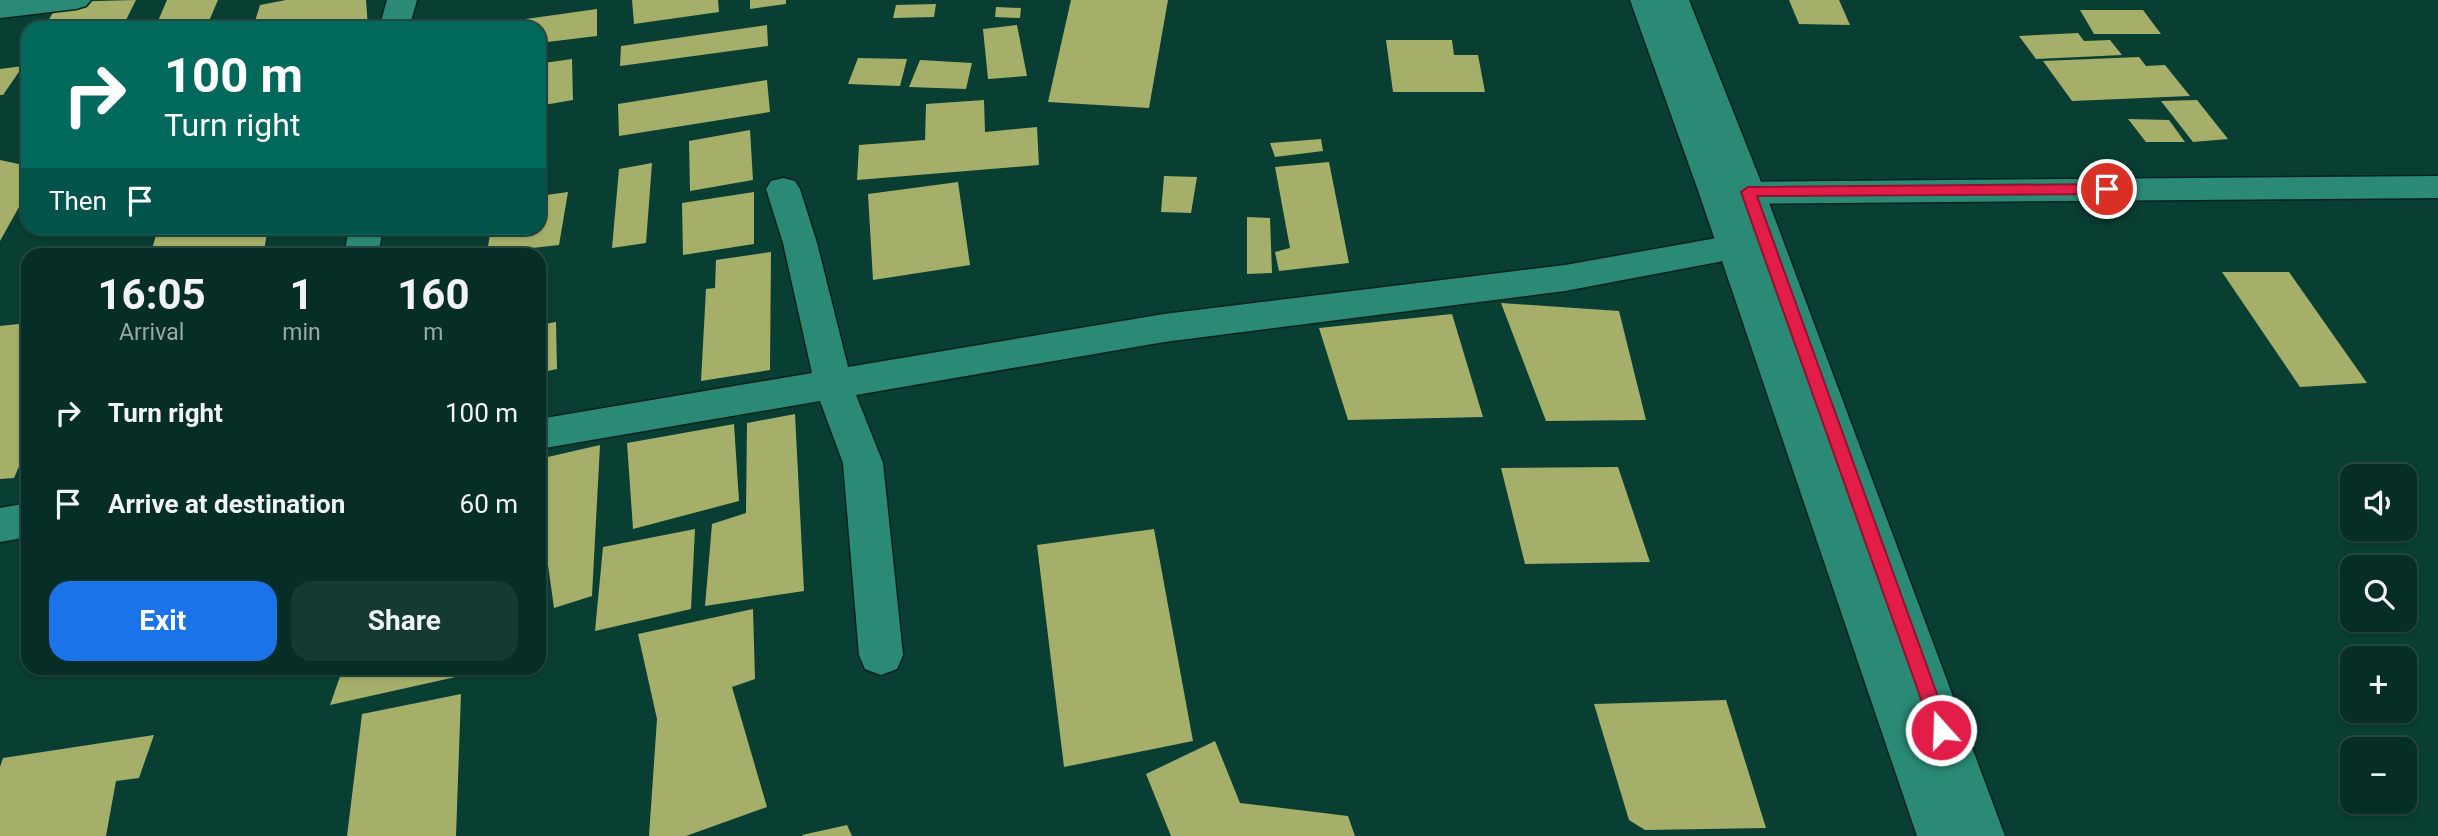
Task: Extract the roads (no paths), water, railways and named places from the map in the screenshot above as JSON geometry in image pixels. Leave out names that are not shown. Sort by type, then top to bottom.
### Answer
[{"type":"street","points":[[0,9],[76,0]]},
{"type":"street","points":[[396,21],[402,0]]},
{"type":"street","points":[[1645,0],[1732,192]]},
{"type":"street","points":[[1674,0],[1732,192],[1941,836]]},
{"type":"street","points":[[1732,192],[2438,187]]},
{"type":"street","points":[[783,189],[800,243],[833,384],[863,463],[881,655]]},
{"type":"street","points":[[546,433],[1164,328],[1564,278],[1750,247]]},
{"type":"street","points":[[1750,247],[1981,836]]},
{"type":"street","points":[[0,525],[21,521]]}]
